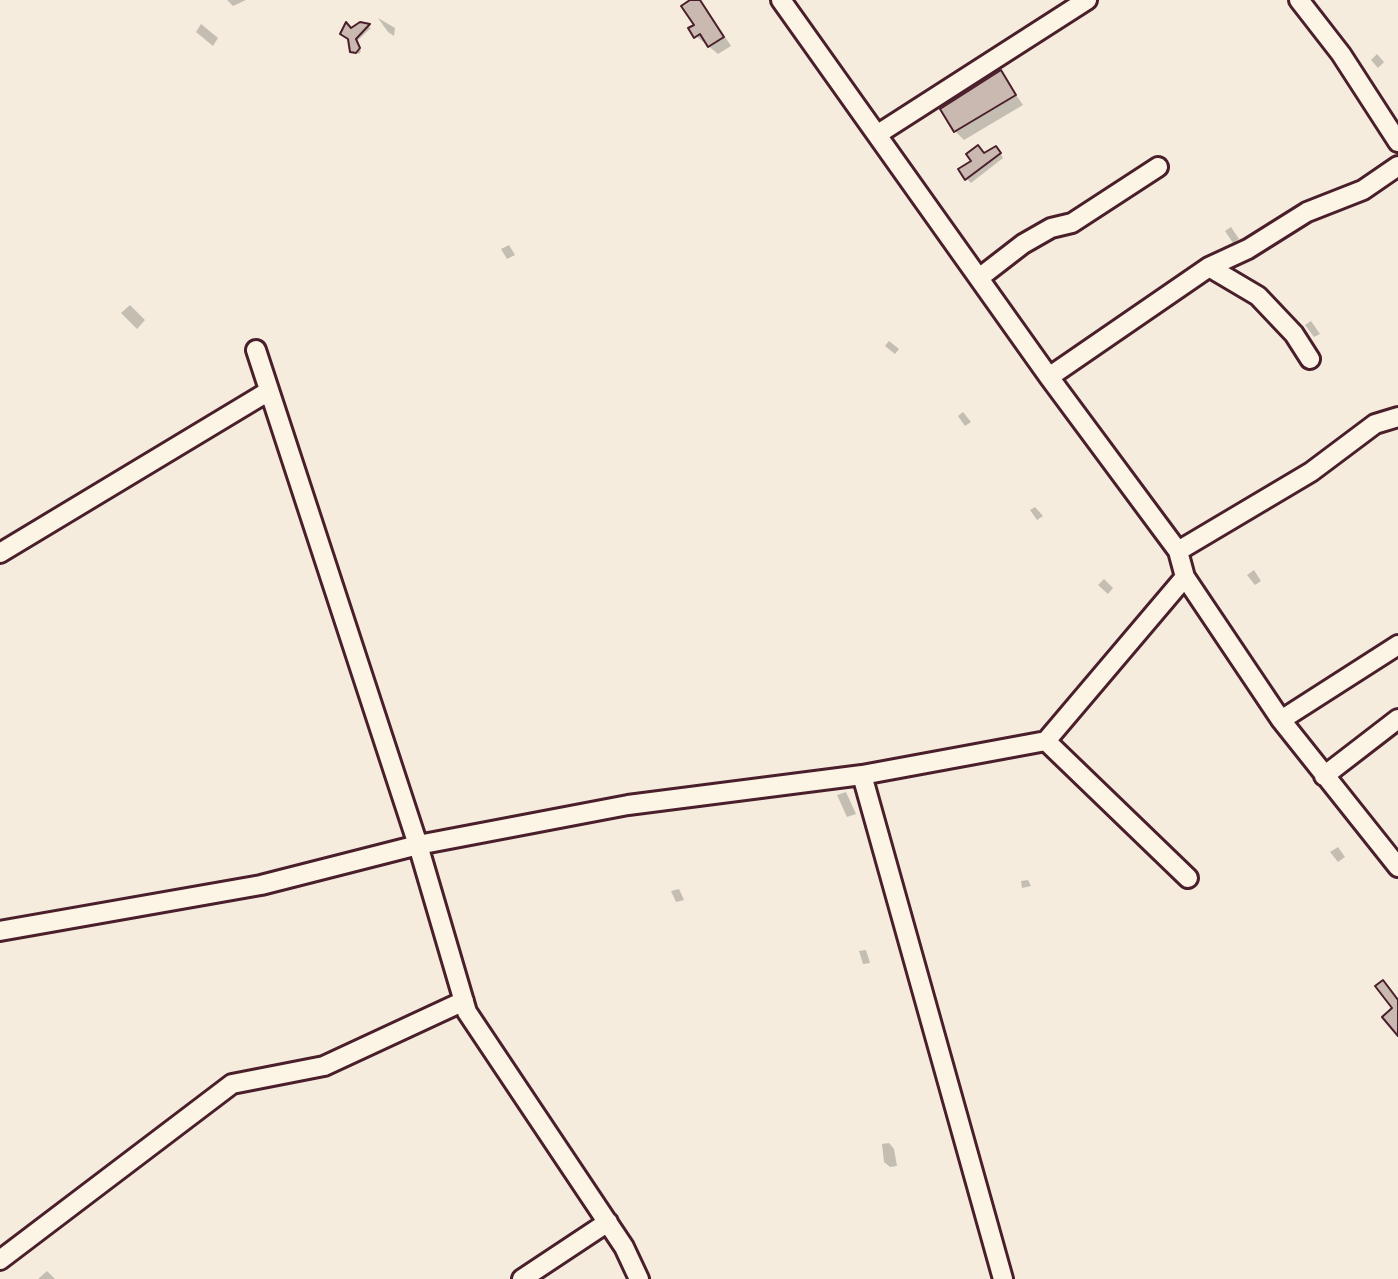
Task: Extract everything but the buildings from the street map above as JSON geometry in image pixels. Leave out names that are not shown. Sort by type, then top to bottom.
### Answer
[{"type":"street","points":[[781,0],[1049,377],[1178,551],[1185,577],[1281,720],[1398,867]]},
{"type":"street","points":[[878,134],[1087,0]]},
{"type":"street","points":[[1299,0],[1396,132]]},
{"type":"street","points":[[1049,377],[1209,267],[1248,249],[1307,212],[1363,190],[1398,166]]},
{"type":"street","points":[[979,278],[1023,244],[1051,228],[1072,223],[1158,167]]},
{"type":"street","points":[[1209,267],[1258,296],[1294,334],[1310,359]]},
{"type":"street","points":[[256,350],[418,845],[467,1012],[608,1222],[639,1279]]},
{"type":"street","points":[[0,553],[269,391]]},
{"type":"street","points":[[1178,551],[1311,472],[1375,424],[1398,417]]},
{"type":"street","points":[[0,931],[261,885],[418,845],[628,805],[862,775],[1046,741],[1185,577]]},
{"type":"street","points":[[1281,720],[1398,645]]},
{"type":"street","points":[[1324,776],[1398,719]]},
{"type":"street","points":[[1046,741],[1188,878]]},
{"type":"street","points":[[862,775],[1003,1279]]},
{"type":"street","points":[[0,1260],[232,1084],[324,1066],[464,1001]]},
{"type":"street","points":[[522,1279],[608,1222]]}]
